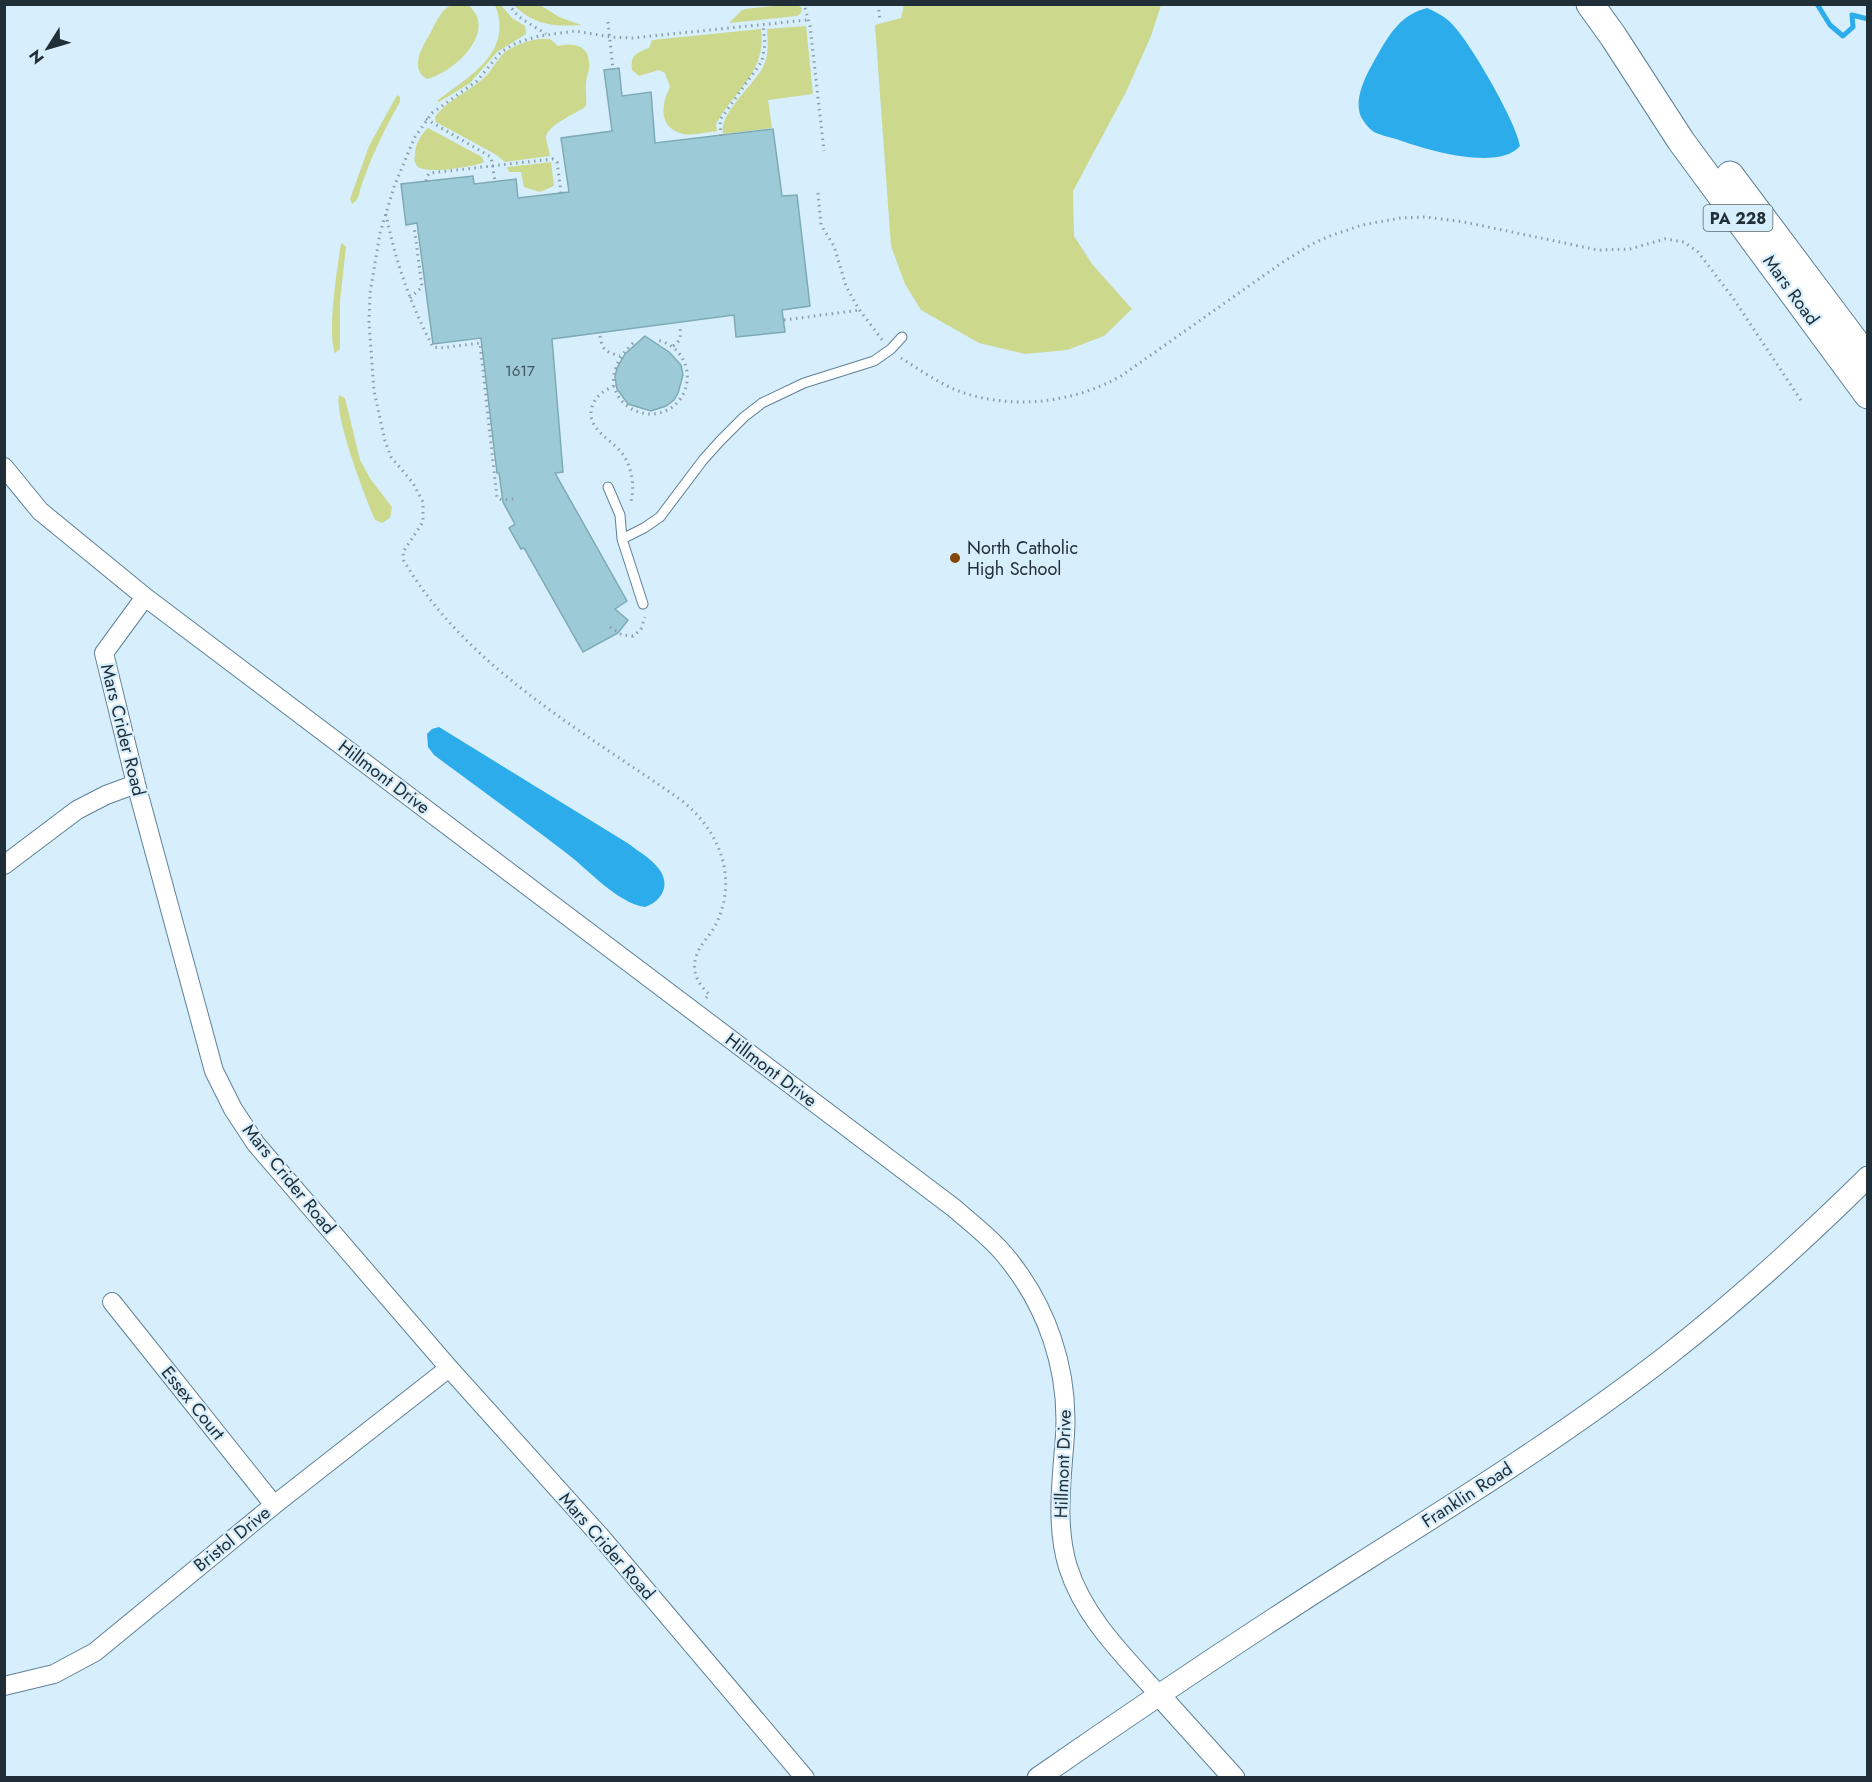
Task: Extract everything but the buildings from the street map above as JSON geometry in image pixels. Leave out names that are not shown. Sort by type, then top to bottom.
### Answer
[{"type":"main road","name":"Mars Road","points":[[1590,4],[1682,141],[1868,395]]},
{"type":"main road","name":"Mars Road","points":[[1613,36],[1696,131],[1868,359]]},
{"type":"street","points":[[4,467],[40,511],[145,597]]},
{"type":"street","name":"Mars Crider Road","points":[[145,597],[104,654],[136,784],[214,1071],[233,1109],[256,1144],[449,1368],[601,1537],[805,1778]]},
{"type":"street","name":"Hillmont Drive","points":[[145,597],[954,1208],[1003,1252],[1045,1319],[1059,1362],[1065,1403],[1061,1521],[1068,1567],[1083,1600],[1106,1635],[1160,1696]]},
{"type":"street","points":[[4,865],[77,810],[106,795],[136,784]]},
{"type":"street","name":"Franklin Road","points":[[1038,1778],[1613,1396],[1746,1291],[1868,1177]]},
{"type":"street","name":"Essex Court","points":[[112,1302],[274,1504]]},
{"type":"street","name":"Bristol Drive","points":[[4,1686],[54,1674],[95,1652],[274,1504],[449,1368]]},
{"type":"street","points":[[1160,1696],[1234,1778]]},
{"type":"lane","points":[[622,539],[660,517],[720,441],[762,403],[804,383],[874,361],[891,349],[902,337]]},
{"type":"lane","points":[[608,487],[620,519],[622,539],[643,604]]},
{"type":"path","points":[[508,4],[519,17],[547,35]]},
{"type":"path","points":[[878,4],[880,21]]},
{"type":"path","points":[[805,8],[810,26],[824,151]]},
{"type":"path","points":[[706,998],[709,994],[696,977],[695,959],[717,922],[724,902],[726,886],[721,854],[708,827],[699,815],[681,800],[492,665],[447,620],[404,561],[403,552],[420,530],[423,522],[423,502],[413,483],[391,457],[385,441],[376,404],[369,343],[370,293],[375,256],[385,212],[408,153],[426,119],[439,107],[477,81],[504,50],[525,39],[575,31],[632,38],[807,20]]},
{"type":"path","points":[[608,22],[613,70]]},
{"type":"path","points":[[721,135],[720,120],[762,61],[765,44],[763,24]]},
{"type":"path","points":[[426,119],[491,157],[495,181]]},
{"type":"path","points":[[426,181],[426,176],[430,173],[555,159],[561,193]]},
{"type":"path","points":[[818,193],[822,228],[834,246],[846,286],[860,310],[901,358],[929,376],[961,392],[1017,402],[1049,401],[1096,388],[1121,376],[1282,262],[1327,237],[1371,223],[1426,217],[1464,222],[1598,250],[1630,249],[1665,239],[1684,242],[1698,252],[1733,298],[1802,402]]},
{"type":"path","points":[[385,212],[410,298],[435,348],[480,344],[497,498],[515,499]]},
{"type":"path","points":[[410,298],[422,287],[414,226]]},
{"type":"path","points":[[784,320],[860,310]]},
{"type":"path","points":[[673,346],[677,344],[681,336],[680,327]]},
{"type":"path","points":[[600,336],[605,352],[620,356]]},
{"type":"path","points":[[633,343],[620,356],[614,369],[614,386],[620,399],[633,410],[653,413],[676,404],[683,394],[688,374],[684,361],[673,346],[657,340]]},
{"type":"path","points":[[614,386],[596,398],[591,413],[599,432],[623,455],[632,476],[633,496],[628,510],[620,519]]},
{"type":"path","points":[[610,627],[628,637],[636,634],[644,624],[643,604]]},
{"type":"green space","points":[[795,4],[802,8],[801,13],[797,16],[729,23],[745,9]]},
{"type":"green space","points":[[451,5],[468,5],[476,15],[479,26],[476,38],[470,49],[450,68],[427,79],[418,69],[419,57],[439,17]]},
{"type":"green space","points":[[495,5],[501,5],[512,18],[525,26],[526,34],[497,52],[470,83],[439,102],[437,101],[485,62],[493,50],[498,37],[499,22]]},
{"type":"green space","points":[[514,5],[540,5],[559,17],[581,25],[562,26],[537,21]]},
{"type":"green space","points":[[904,5],[1161,5],[1151,36],[1126,92],[1073,191],[1074,236],[1092,264],[1132,309],[1104,336],[1067,350],[1025,354],[979,343],[921,310],[905,284],[891,246],[875,25],[901,18]]},
{"type":"green space","points":[[806,26],[813,94],[768,100],[772,128],[723,134],[726,117],[765,63],[768,48],[767,29]]},
{"type":"green space","points":[[761,29],[760,56],[750,77],[720,117],[716,124],[717,131],[691,135],[669,127],[664,115],[665,101],[670,87],[665,73],[659,70],[639,76],[632,70],[633,58],[637,53],[649,48],[652,40]]},
{"type":"green space","points":[[550,39],[558,46],[581,47],[588,55],[589,61],[586,78],[586,106],[556,124],[547,133],[550,156],[505,162],[495,154],[436,122],[435,117],[440,111],[487,75],[508,50],[519,44]]},
{"type":"green space","points":[[397,95],[400,97],[400,102],[374,152],[358,198],[352,204],[350,199],[369,146]]},
{"type":"green space","points":[[428,128],[482,157],[484,162],[440,170],[418,167],[414,159],[416,147]]},
{"type":"green space","points":[[551,162],[554,186],[540,192],[524,187],[521,172],[509,172],[507,167]]},
{"type":"green space","points":[[342,243],[346,247],[340,301],[340,349],[335,353],[332,316]]},
{"type":"green space","points":[[339,395],[345,398],[360,460],[371,480],[392,507],[390,518],[382,523],[375,520],[351,457],[341,420]]},
{"type":"water","points":[[1427,8],[1446,18],[1459,32],[1491,82],[1510,119],[1520,146],[1510,154],[1478,158],[1424,148],[1376,133],[1362,119],[1359,99],[1367,75],[1378,54],[1403,20]]},
{"type":"water","points":[[439,727],[645,856],[663,875],[664,886],[660,897],[645,907],[624,899],[434,755],[428,747],[427,734]]},
{"type":"waterway","points":[[1817,4],[1830,25],[1843,36],[1853,27],[1852,15],[1868,19]]},
{"type":"place","name":"North Catholic High School","points":[[955,558]]}]
